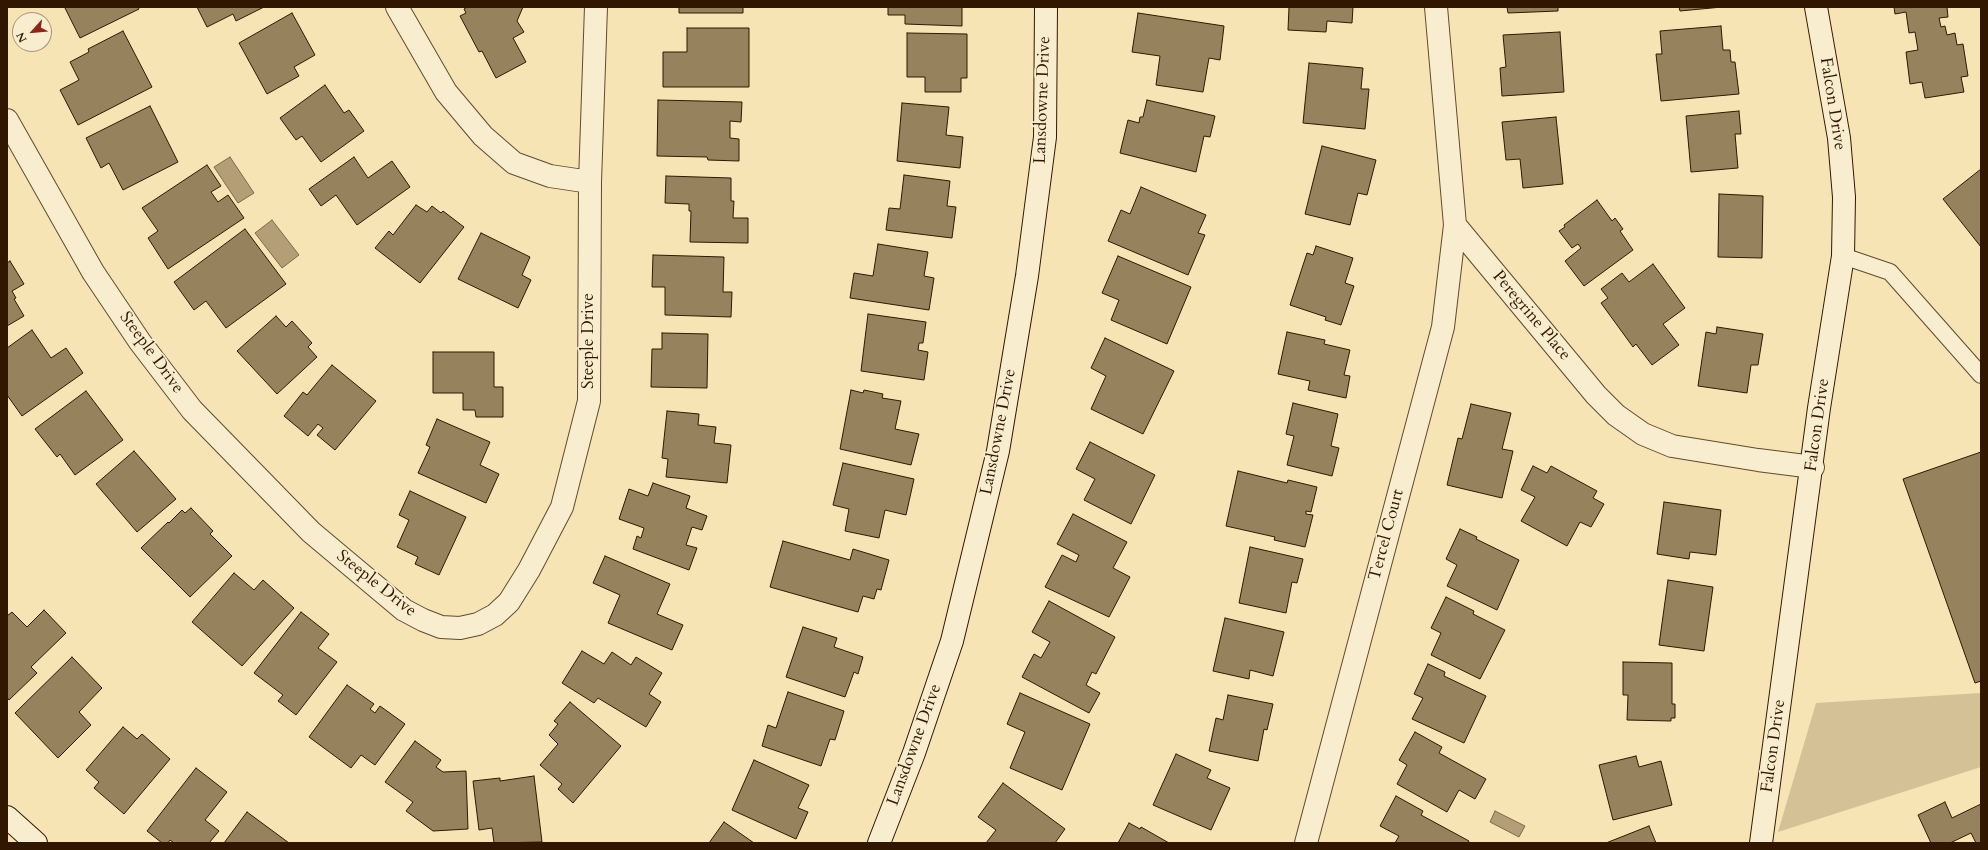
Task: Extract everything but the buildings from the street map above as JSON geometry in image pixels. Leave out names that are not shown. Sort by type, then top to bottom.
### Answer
[{"type":"street","points":[[397,7],[446,92],[483,136],[514,163],[550,176],[590,182]]},
{"type":"street","name":"Steeple Drive","points":[[7,120],[93,272],[140,342],[192,410],[311,532],[404,610],[441,627],[460,628],[478,624],[495,615],[509,602],[543,545],[562,507],[589,401],[590,182],[596,7]]},
{"type":"street","name":"Lansdowne Drive","points":[[879,843],[914,753],[952,641],[998,451],[1027,276],[1045,137],[1046,7]]},
{"type":"street","points":[[1436,7],[1455,225]]},
{"type":"street","name":"Falcon Drive","points":[[1760,843],[1813,467],[1819,408],[1844,256],[1844,197],[1839,138],[1816,7]]},
{"type":"street","name":"Peregrine Place","points":[[1455,225],[1596,395],[1616,415],[1643,434],[1672,446],[1813,467]]},
{"type":"street","name":"Tercel Court","points":[[1306,843],[1443,327],[1455,225]]},
{"type":"street","points":[[10,827],[36,843]]},
{"type":"lane","points":[[1844,256],[1890,272],[1981,375]]},
{"type":"shaded area","points":[[230,157],[254,193],[238,203],[214,167]]},
{"type":"shaded area","points":[[272,220],[299,255],[282,268],[255,233]]},
{"type":"shaded area","points":[[1981,693],[1981,767],[1778,832],[1816,703]]},
{"type":"shaded area","points":[[1495,811],[1525,826],[1519,837],[1490,822]]}]
